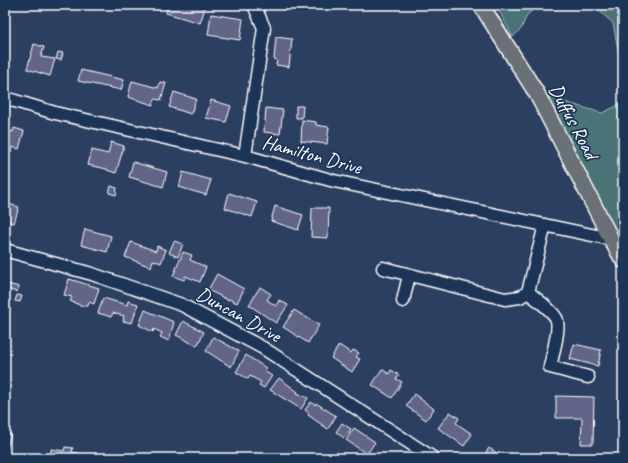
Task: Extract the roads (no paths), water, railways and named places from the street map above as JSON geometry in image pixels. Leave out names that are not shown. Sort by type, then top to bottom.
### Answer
[{"type":"main road","name":"Duffus Road","points":[[481,5],[538,94],[623,260]]},
{"type":"street","points":[[245,156],[264,28],[254,5]]},
{"type":"street","name":"Hamilton Drive","points":[[5,98],[55,113],[245,156],[334,181],[611,239]]},
{"type":"street","points":[[383,268],[504,299],[520,297],[528,292],[545,225]]},
{"type":"street","name":"Duncan Drive","points":[[5,250],[92,274],[182,304],[263,348],[433,458]]},
{"type":"street","points":[[403,300],[409,275]]},
{"type":"street","points":[[528,292],[552,313],[557,320],[558,327],[550,367],[588,377]]}]
